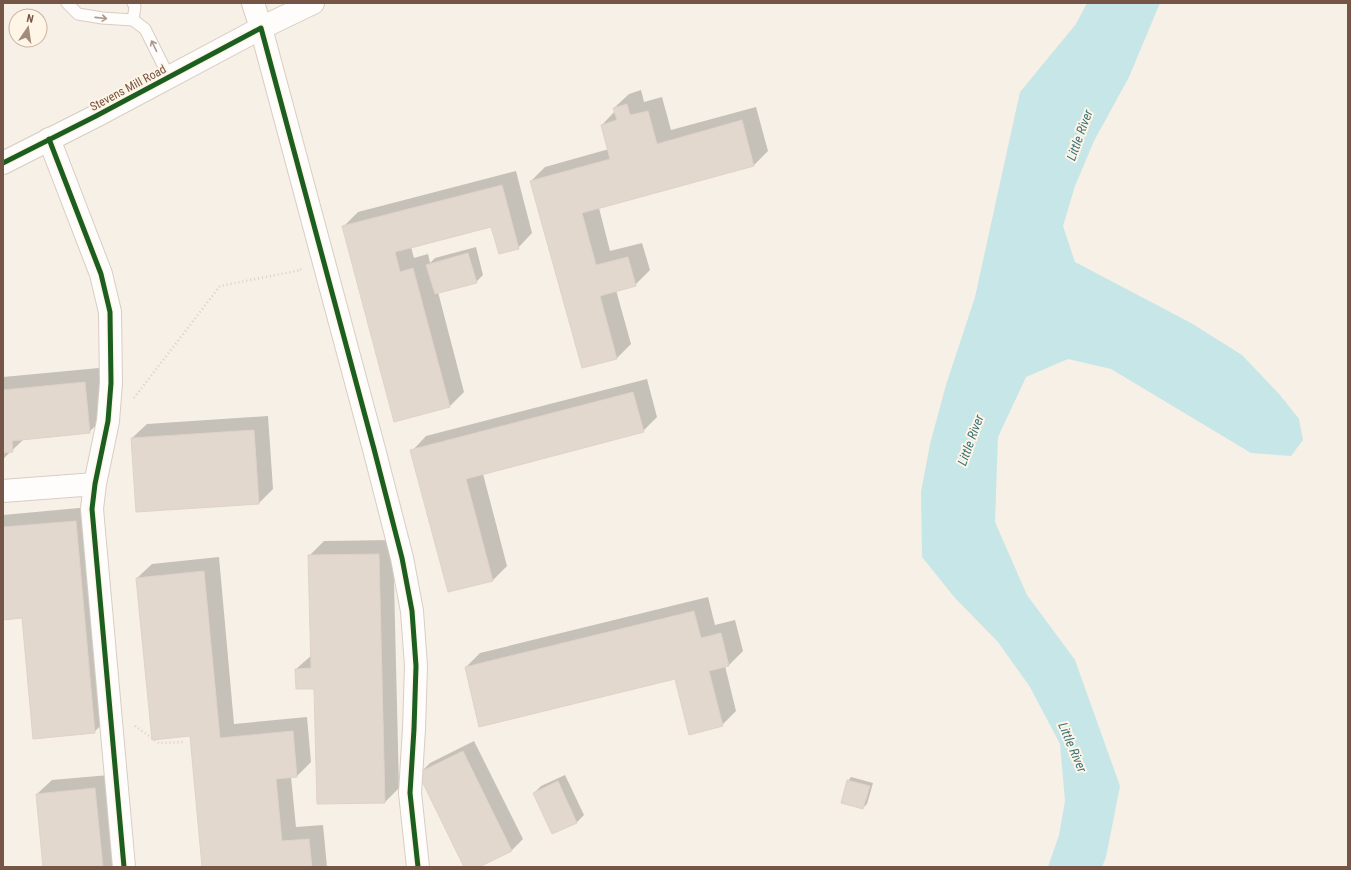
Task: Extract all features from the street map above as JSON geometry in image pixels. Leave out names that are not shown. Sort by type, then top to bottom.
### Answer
[{"type":"street","points":[[253,3],[372,441],[402,558],[412,611],[416,666],[410,793],[418,867]]},
{"type":"street","name":"Stevens Mill Road","points":[[3,163],[261,28],[313,3]]},
{"type":"street","points":[[49,140],[101,274],[110,312],[111,383],[108,421],[95,484],[92,509],[124,867]]},
{"type":"street","points":[[3,492],[95,484]]},
{"type":"lane","points":[[67,3],[78,14],[102,18],[133,20],[145,29],[169,77]]},
{"type":"lane","points":[[133,3],[135,7],[133,20]]},
{"type":"path","points":[[132,400],[220,286],[301,270],[299,263]]},
{"type":"water","name":"Little River","points":[[1087,3],[1160,3],[1129,77],[1094,141],[1075,186],[1063,226],[1075,262],[1191,323],[1242,355],[1280,395],[1299,419],[1303,440],[1291,456],[1251,453],[1111,369],[1068,359],[1026,377],[998,437],[995,522],[1027,595],[1075,660],[1120,786],[1106,857],[1102,867],[1048,867],[1059,835],[1065,801],[1060,744],[1030,687],[998,642],[955,598],[922,557],[921,492],[930,444],[946,385],[975,297],[1020,92],[1076,24]]},
{"type":"building","points":[[627,104],[630,115],[648,111],[657,144],[742,120],[754,166],[582,213],[596,265],[628,257],[636,286],[600,296],[617,359],[582,368],[530,181],[610,159],[601,125],[617,120],[613,108]]},
{"type":"building","points":[[502,185],[519,249],[499,254],[491,227],[395,252],[400,272],[413,268],[450,407],[394,422],[342,226]]},
{"type":"building","points":[[468,253],[477,283],[435,294],[426,265]]},
{"type":"building","points":[[85,382],[90,433],[12,441],[13,452],[3,453],[3,390]]},
{"type":"building","points":[[633,392],[644,432],[466,479],[493,581],[448,592],[410,450]]},
{"type":"building","points":[[254,430],[259,504],[136,512],[131,438]]},
{"type":"building","points":[[76,521],[95,733],[33,739],[22,618],[3,620],[3,527]]},
{"type":"building","points":[[379,554],[385,803],[317,804],[314,689],[296,689],[295,669],[311,668],[308,555]]},
{"type":"building","points":[[204,571],[220,738],[293,731],[297,777],[276,779],[282,841],[309,839],[312,867],[202,867],[190,736],[152,740],[136,578]]},
{"type":"building","points":[[694,611],[701,638],[721,633],[729,666],[709,671],[723,726],[689,735],[675,679],[479,727],[465,667]]},
{"type":"building","points":[[463,751],[512,851],[479,867],[464,867],[418,773]]},
{"type":"building","points":[[847,780],[870,786],[863,809],[841,803]]},
{"type":"building","points":[[558,781],[577,823],[552,834],[533,793]]},
{"type":"building","points":[[95,788],[103,867],[43,867],[36,794]]},
{"type":"cycle path","points":[[3,163],[96,116],[261,28],[374,449],[402,558],[412,611],[416,666],[410,793],[418,867]]},
{"type":"cycle path","points":[[49,139],[101,274],[110,312],[111,383],[108,421],[95,484],[92,509],[124,867]]}]
